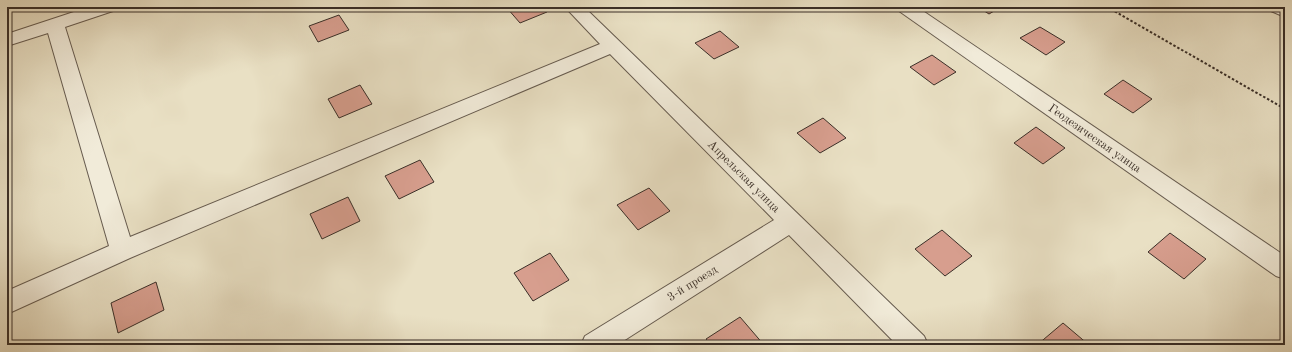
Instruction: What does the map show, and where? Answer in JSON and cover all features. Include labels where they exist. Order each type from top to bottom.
[{"type":"street","points":[[7,40],[107,7]]},
{"type":"street","name":"Апрельская улица","points":[[574,7],[915,345]]},
{"type":"street","name":"Геодезическая улица","points":[[905,7],[1285,269]]},
{"type":"street","points":[[1277,7],[1285,11]]},
{"type":"street","points":[[55,24],[122,251]]},
{"type":"street","points":[[7,303],[122,251],[613,46]]},
{"type":"street","name":"3-й проезд","points":[[594,345],[790,222]]},
{"type":"path","points":[[1107,7],[1285,109]]},
{"type":"building","points":[[542,7],[547,12],[520,23],[507,8]]},
{"type":"building","points":[[978,7],[1001,7],[989,14]]},
{"type":"building","points":[[339,15],[349,30],[318,42],[309,26]]},
{"type":"building","points":[[1040,27],[1065,42],[1046,55],[1020,38]]},
{"type":"building","points":[[720,31],[739,47],[714,59],[695,43]]},
{"type":"building","points":[[932,55],[956,72],[934,85],[910,67]]},
{"type":"building","points":[[1123,80],[1152,99],[1133,113],[1104,94]]},
{"type":"building","points":[[360,85],[372,104],[339,118],[328,99]]},
{"type":"building","points":[[823,118],[846,138],[820,153],[797,133]]},
{"type":"building","points":[[1036,127],[1065,148],[1043,164],[1014,143]]},
{"type":"building","points":[[420,160],[434,182],[399,199],[385,176]]},
{"type":"building","points":[[649,188],[670,211],[638,230],[617,205]]},
{"type":"building","points":[[348,197],[360,221],[322,239],[310,214]]},
{"type":"building","points":[[942,230],[972,256],[945,276],[915,249]]},
{"type":"building","points":[[1170,233],[1206,259],[1184,279],[1148,252]]},
{"type":"building","points":[[550,253],[569,280],[533,301],[514,273]]},
{"type":"building","points":[[156,282],[164,310],[118,333],[111,303]]},
{"type":"building","points":[[740,317],[764,345],[711,345],[706,339]]},
{"type":"building","points":[[1063,323],[1089,345],[1037,345]]}]
